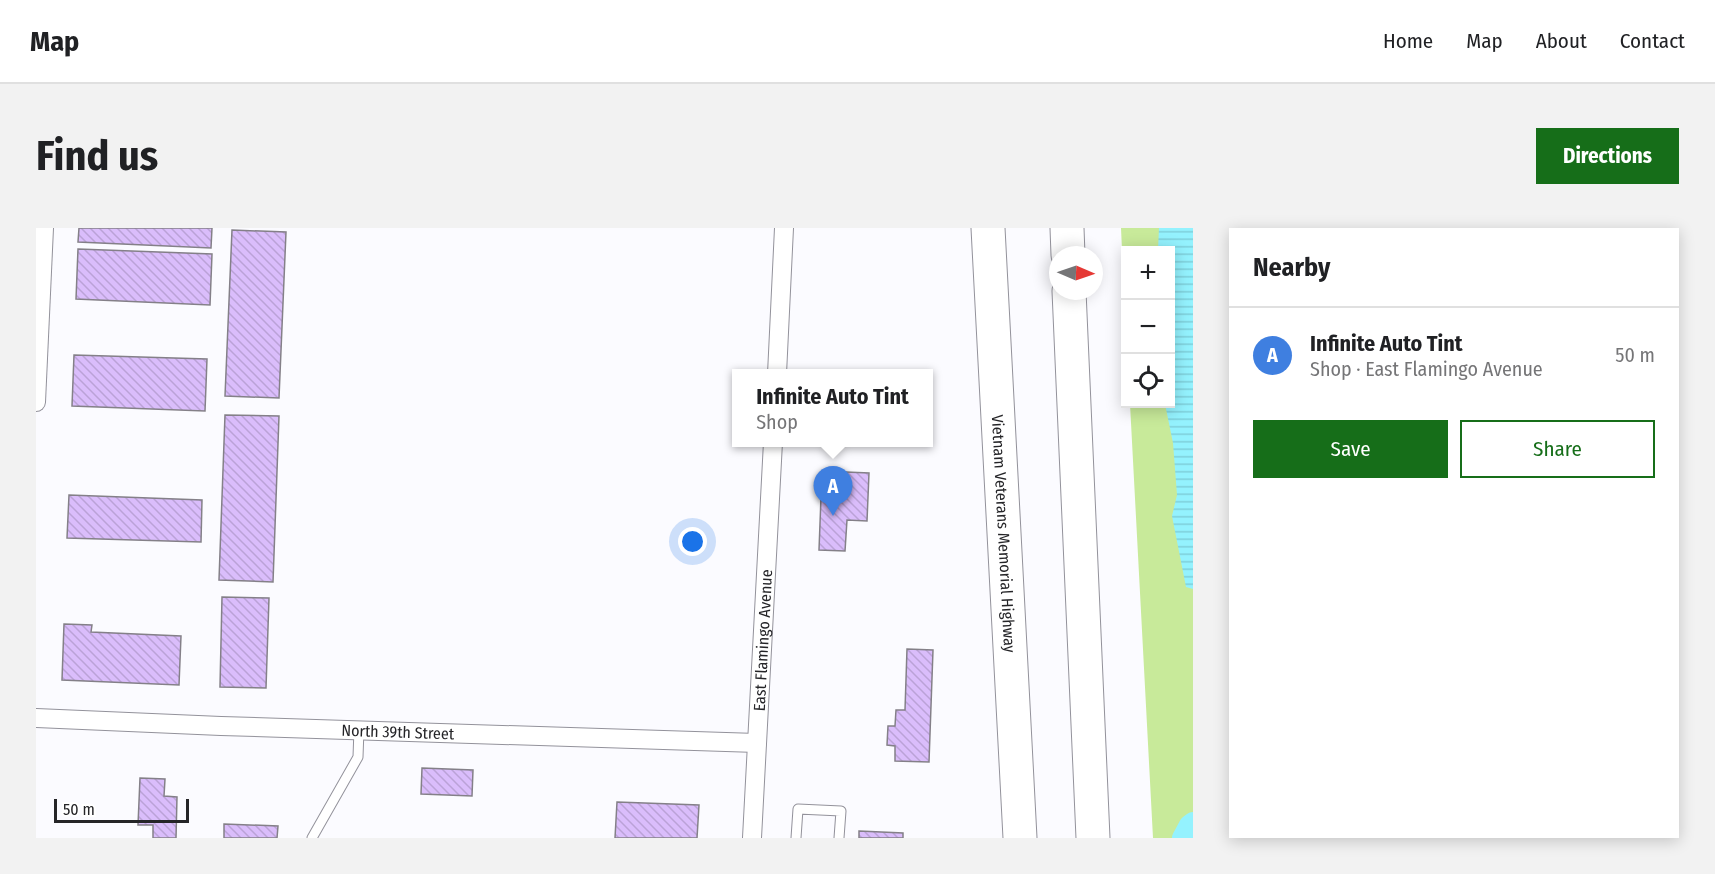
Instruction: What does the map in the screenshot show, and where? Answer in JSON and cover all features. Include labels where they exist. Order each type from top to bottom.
[{"type":"highway","name":"Vietnam Veterans Memorial Highway","points":[[988,228],[1020,838]]},
{"type":"highway","points":[[1067,228],[1068,246]]},
{"type":"highway","points":[[1070,300],[1093,838]]},
{"type":"street","points":[[36,402],[44,228]]},
{"type":"street","points":[[777,369],[784,228]]},
{"type":"street","name":"East Flamingo Avenue","points":[[752,838],[773,447]]},
{"type":"street","name":"North 39th Street","points":[[36,718],[757,742]]},
{"type":"lane","points":[[312,838],[358,757],[358,729]]},
{"type":"lane","points":[[796,838],[798,809],[841,811],[839,838]]},
{"type":"green space","points":[[1121,228],[1193,228],[1193,838],[1153,838],[1130,408],[1175,408],[1175,246],[1122,246]]},
{"type":"water","points":[[1159,228],[1193,228],[1193,589],[1186,587],[1172,516],[1177,495],[1173,443],[1166,408],[1175,408],[1175,246],[1158,246]]},
{"type":"building","points":[[79,228],[212,228],[211,248],[78,242]]},
{"type":"building","points":[[232,230],[286,232],[279,398],[225,396]]},
{"type":"building","points":[[78,249],[212,254],[210,305],[76,299]]},
{"type":"building","points":[[74,355],[207,359],[205,411],[72,406]]},
{"type":"building","points":[[225,415],[279,416],[273,582],[219,580]]},
{"type":"building","points":[[822,471],[869,473],[867,521],[847,520],[845,551],[819,550]]},
{"type":"building","points":[[69,495],[202,500],[201,542],[67,538]]},
{"type":"building","points":[[222,597],[269,598],[266,688],[220,687]]},
{"type":"building","points":[[64,624],[92,625],[91,632],[181,636],[179,685],[62,680]]},
{"type":"building","points":[[907,649],[933,650],[929,762],[895,761],[895,746],[887,745],[888,726],[895,726],[896,710],[905,710]]},
{"type":"building","points":[[422,768],[473,770],[472,796],[421,794]]},
{"type":"building","points":[[140,778],[165,779],[164,796],[177,797],[176,838],[153,838],[153,825],[138,825]]},
{"type":"building","points":[[617,802],[699,805],[697,838],[615,838]]},
{"type":"building","points":[[224,824],[278,826],[277,838],[224,838]]},
{"type":"building","points":[[859,831],[903,833],[903,838],[859,838]]},
{"type":"waterway","points":[[1182,838],[1193,822]]},
{"type":"place","name":"Infinite Auto Tint","points":[[833,516]]}]
